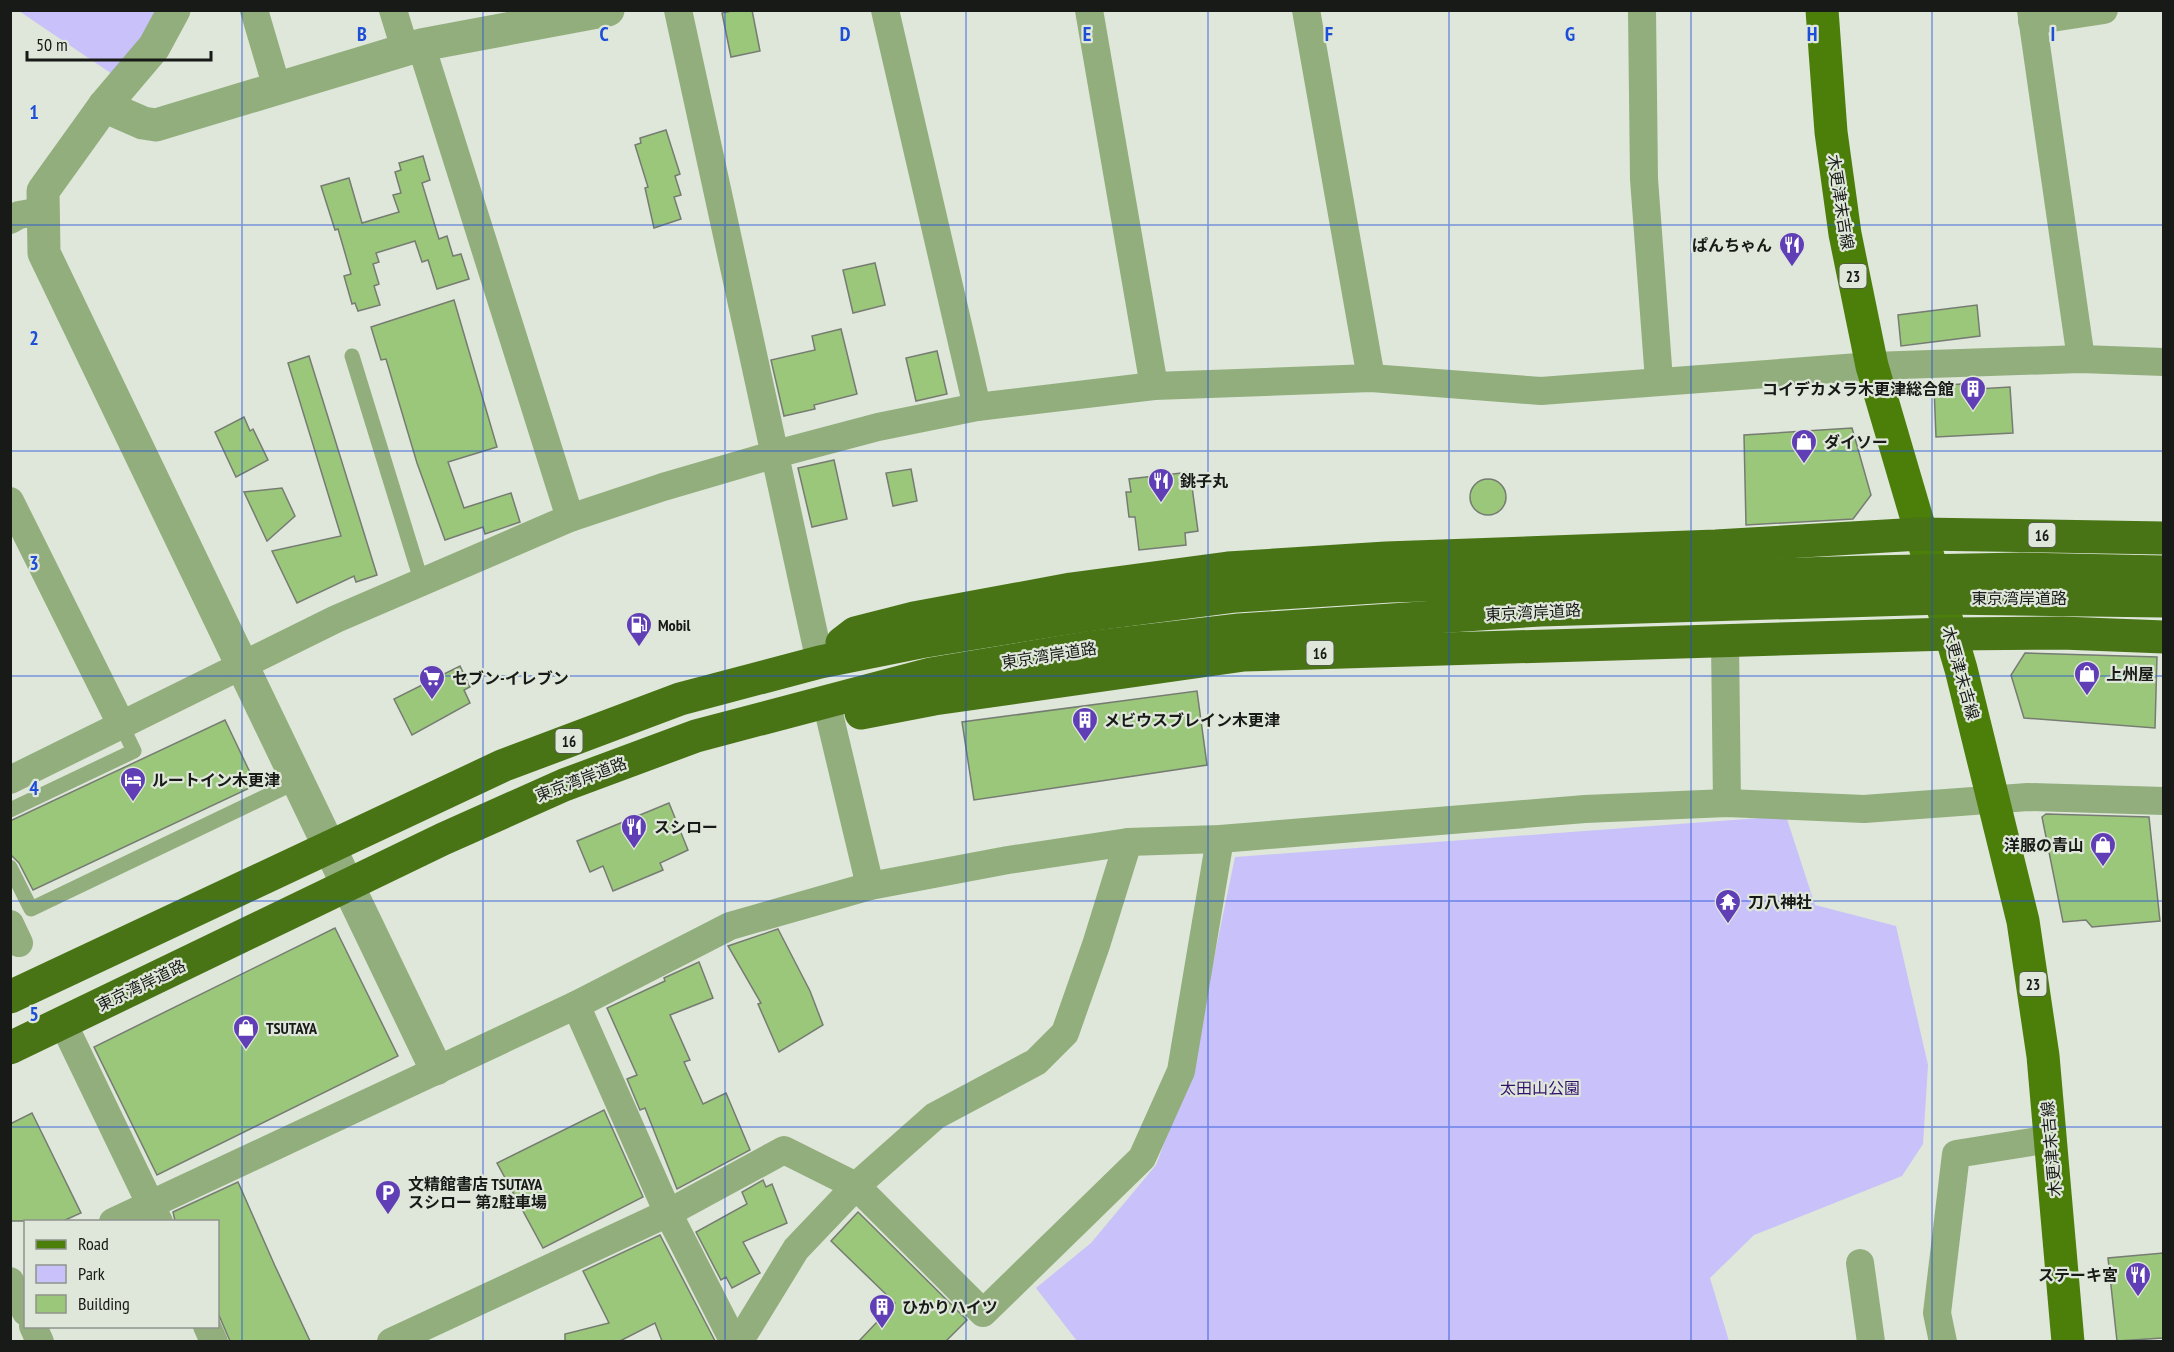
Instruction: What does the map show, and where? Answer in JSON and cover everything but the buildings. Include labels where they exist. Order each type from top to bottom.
[{"type":"highway","name":"16","points":[[820,662],[855,633],[914,618],[1071,589],[1228,568],[1386,558],[1716,546],[1920,534],[2163,538]]},
{"type":"highway","name":"東京湾岸道路","points":[[19,992],[502,766],[658,708],[820,662],[920,642],[1080,616],[1236,597],[1390,586],[2021,569],[2163,572]]},
{"type":"highway","name":"東京湾岸道路","points":[[13,1048],[519,804],[696,736],[931,674],[1086,648],[1239,630],[1517,612],[1942,598],[2163,601]]},
{"type":"highway","name":"16","points":[[696,736],[788,728],[934,699],[1244,655],[1950,634],[2062,633],[2163,637]]},
{"type":"main road","name":"木更津末吉線","points":[[1822,10],[1831,132],[1843,222],[1872,366],[1995,798],[2032,969],[2068,1341]]},
{"type":"street","points":[[174,10],[154,47],[104,106],[43,191],[44,253],[436,1069]]},
{"type":"street","points":[[254,10],[277,88]]},
{"type":"street","points":[[393,10],[413,47],[570,518]]},
{"type":"street","points":[[104,106],[143,123],[156,125],[413,47],[608,10]]},
{"type":"street","points":[[678,10],[820,662]]},
{"type":"street","points":[[885,10],[977,407]]},
{"type":"street","points":[[1089,10],[1154,386]]},
{"type":"street","points":[[1306,10],[1371,378]]},
{"type":"street","points":[[1642,10],[1644,179],[1659,380]]},
{"type":"street","points":[[2081,359],[2032,16],[2104,10]]},
{"type":"street","points":[[10,220],[19,215],[42,211]]},
{"type":"street","points":[[10,780],[243,667],[336,619],[421,580],[570,518],[663,487],[776,454],[878,427],[977,407],[1154,386],[1371,378],[1541,391],[1659,380],[1872,366],[2081,359],[2163,362]]},
{"type":"street","points":[[10,501],[122,726]]},
{"type":"street","points":[[1725,641],[1727,803]]},
{"type":"street","points":[[830,718],[870,886]]},
{"type":"street","points":[[118,1220],[154,1212],[436,1069],[576,1005],[730,926],[870,886],[1008,860],[1128,842],[1220,838],[1504,815],[1727,803],[1864,808],[1945,804],[1995,798],[2163,801]]},
{"type":"street","points":[[391,1341],[668,1213],[784,1150],[856,1186],[982,1313],[1142,1158],[1181,1071],[1220,838]]},
{"type":"street","points":[[739,1341],[796,1249],[856,1186],[935,1116],[1036,1062],[1065,1033],[1096,945],[1128,842]]},
{"type":"street","points":[[576,1005],[668,1213],[734,1341]]},
{"type":"street","points":[[63,1023],[154,1212]]},
{"type":"street","points":[[1943,1341],[1937,1313],[1956,1154],[2050,1139]]},
{"type":"street","points":[[1860,1263],[1871,1341]]},
{"type":"street","points":[[10,1274],[24,1267]]},
{"type":"street","points":[[10,1281],[24,1308]]},
{"type":"lane","points":[[352,356],[421,580]]},
{"type":"lane","points":[[10,810],[134,751],[122,726]]},
{"type":"lane","points":[[10,867],[31,909],[298,781]]},
{"type":"green space","points":[[19,11],[173,11],[124,82]]},
{"type":"green space","name":"太田山公園","points":[[1786,816],[1815,905],[1896,926],[1928,1065],[1923,1144],[1902,1176],[1754,1235],[1710,1278],[1729,1341],[1077,1341],[1036,1288],[1091,1243],[1156,1165],[1190,1073],[1235,857]]},
{"type":"place","name":"ぱんちゃん","points":[[1792,268]]},
{"type":"place","name":"コイデカメラ木更津総合館","points":[[1973,412]]},
{"type":"place","name":"ダイソー","points":[[1804,465]]},
{"type":"place","name":"銚子丸","points":[[1161,504]]},
{"type":"place","name":"Mobil","points":[[639,648]]},
{"type":"place","name":"上州屋","points":[[2087,697]]},
{"type":"place","name":"セブン-イレブン","points":[[432,701]]},
{"type":"place","name":"メビウスブレイン木更津","points":[[1085,743]]},
{"type":"place","name":"ルートイン木更津","points":[[133,803]]},
{"type":"place","name":"スシロー","points":[[634,850]]},
{"type":"place","name":"洋服の青山","points":[[2103,868]]},
{"type":"place","name":"刀八神社","points":[[1728,925]]},
{"type":"place","name":"TSUTAYA","points":[[246,1051]]},
{"type":"place","name":"文精館書店 TSUTAYA スシロー 第2駐車場","points":[[388,1216]]},
{"type":"place","name":"ステーキ宮","points":[[2138,1298]]},
{"type":"place","name":"ひかりハイツ","points":[[882,1330]]}]
